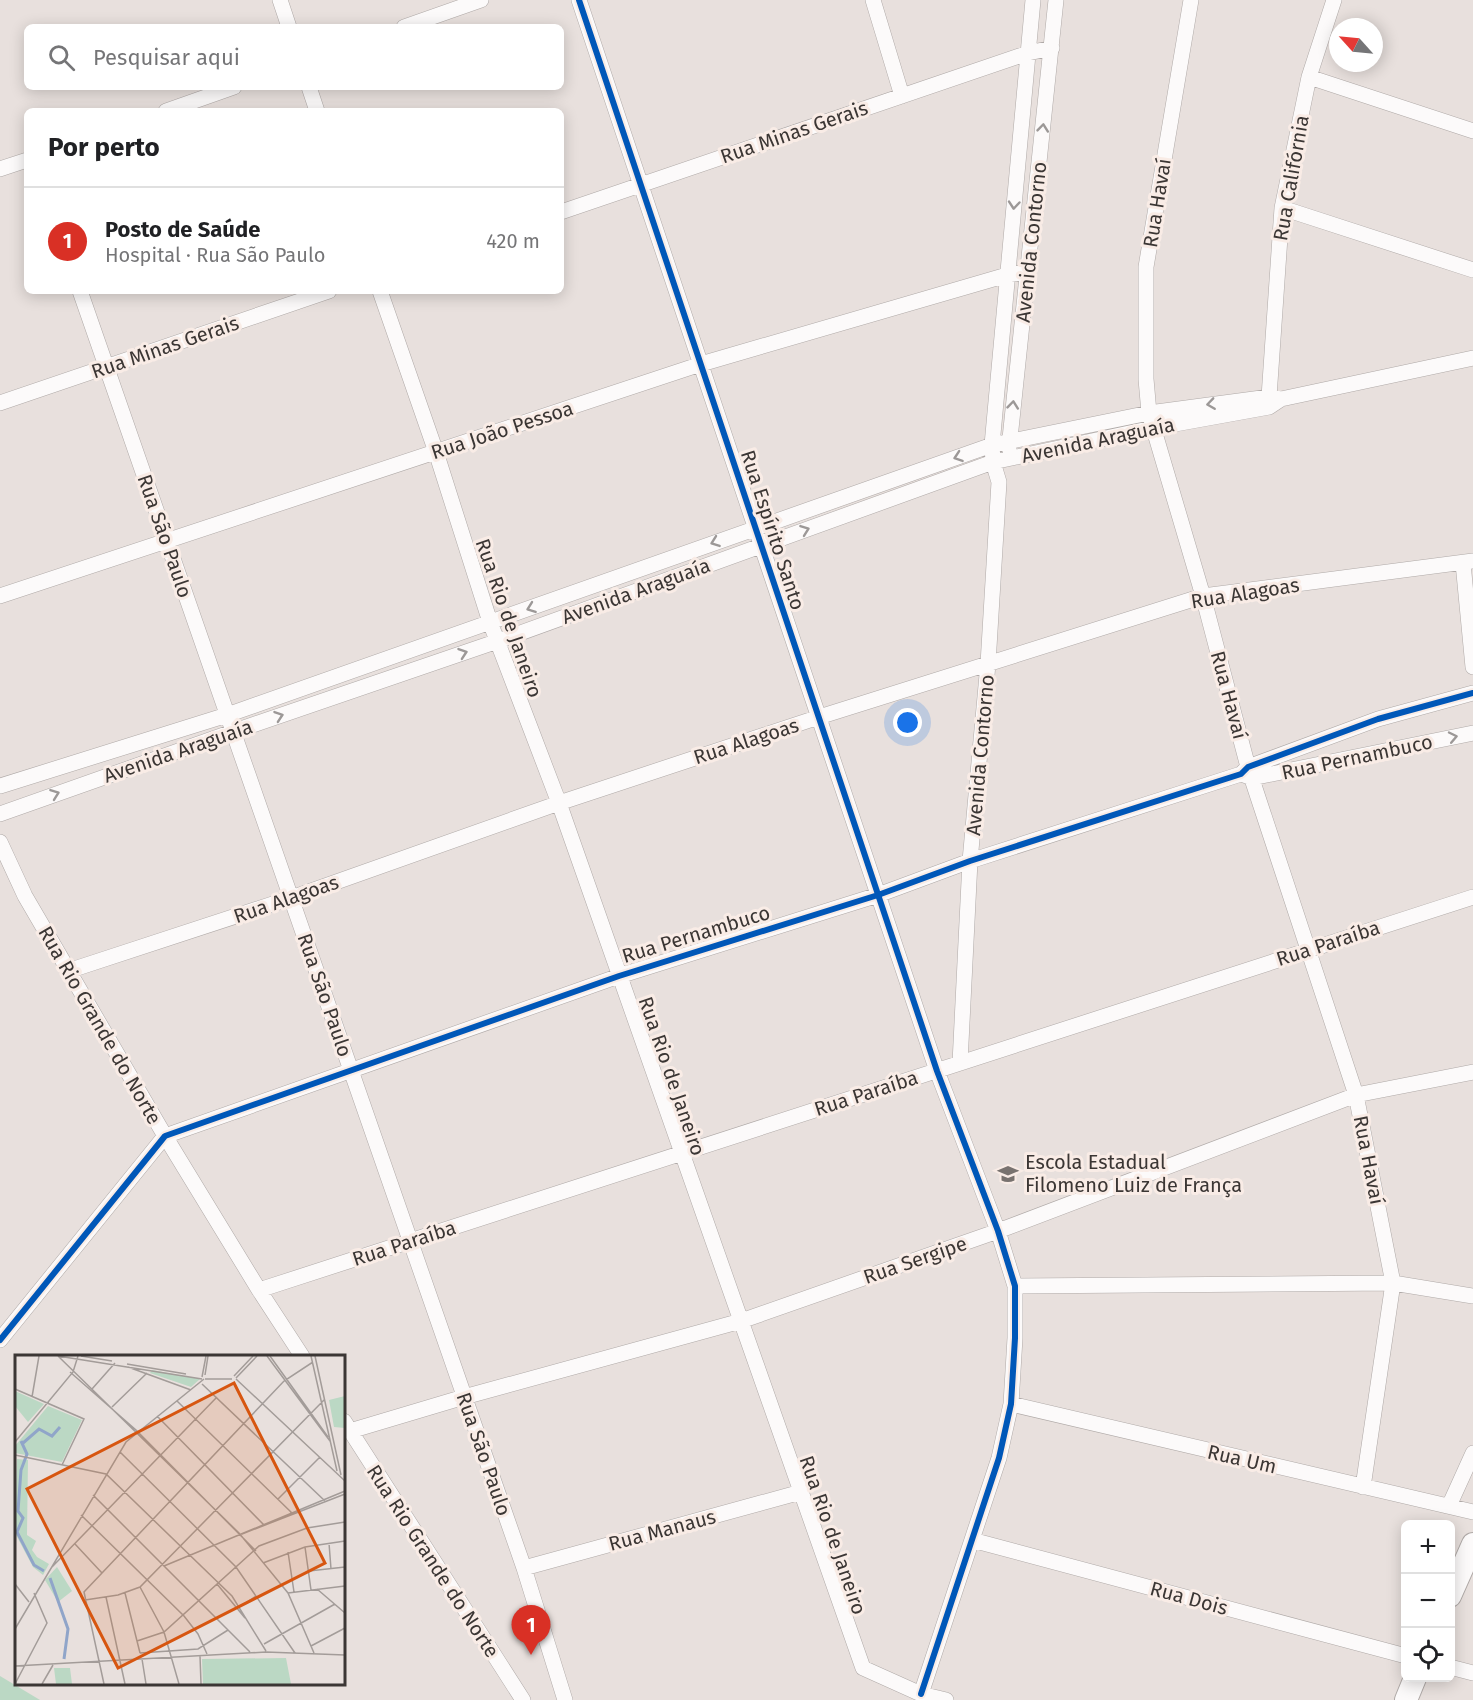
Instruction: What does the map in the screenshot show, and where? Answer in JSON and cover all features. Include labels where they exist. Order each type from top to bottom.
[{"type":"main road","points":[[1455,1585],[1473,1544]]},
{"type":"main road","points":[[1406,1700],[1413,1682]]},
{"type":"street","points":[[280,0],[288,24]]},
{"type":"street","points":[[413,24],[481,0]]},
{"type":"street","name":"Rua Espírito Santo","points":[[579,0],[937,1071],[998,1231],[1015,1286],[1011,1404],[999,1458],[921,1694]]},
{"type":"street","points":[[873,0],[902,96]]},
{"type":"street","name":"Avenida Contorno","points":[[1001,461],[992,445],[1033,0]]},
{"type":"street","name":"Avenida Contorno","points":[[960,1063],[970,861],[988,664],[999,482],[1001,461],[1010,440],[1056,0]]},
{"type":"street","name":"Rua Havaí","points":[[1191,0],[1146,267],[1146,379],[1151,420],[1203,596],[1247,773],[1309,950],[1356,1095],[1393,1283],[1363,1487]]},
{"type":"street","name":"Rua Califórnia","points":[[1273,401],[1282,208],[1309,77],[1334,0]]},
{"type":"street","name":"Rua Minas Gerais","points":[[564,211],[1028,53],[1052,48]]},
{"type":"street","points":[[1309,77],[1473,131]]},
{"type":"street","points":[[174,108],[226,90]]},
{"type":"street","points":[[310,90],[316,108]]},
{"type":"street","points":[[0,170],[24,161]]},
{"type":"street","points":[[1282,208],[1473,270]]},
{"type":"street","name":"Rua João Pessoa","points":[[0,596],[701,364],[1007,275],[1028,272]]},
{"type":"street","name":"Rua São Paulo","points":[[81,294],[524,1568],[565,1700]]},
{"type":"street","name":"Rua Minas Gerais","points":[[0,403],[320,294]]},
{"type":"street","name":"Rua Rio de Janeiro","points":[[381,294],[436,452],[490,622],[559,803],[863,1668],[921,1694]]},
{"type":"street","name":"Avenida Araguaía","points":[[0,786],[226,714],[992,445],[1010,440],[1273,401],[1473,358]]},
{"type":"street","name":"Avenida Araguaía","points":[[0,814],[498,641],[1001,461],[1151,420]]},
{"type":"street","points":[[1468,562],[1473,668]]},
{"type":"street","name":"Rua Alagoas","points":[[68,971],[291,898],[559,803],[819,717],[1203,596],[1468,562]]},
{"type":"street","name":"Rua Pernambuco","points":[[165,1136],[620,976],[878,895],[970,861],[1247,773],[1378,719],[1473,693]]},
{"type":"street","points":[[175,731],[181,750]]},
{"type":"street","name":"Rua Pernambuco","points":[[1247,773],[1473,733]]},
{"type":"street","name":"Rua Rio Grande do Norte","points":[[0,842],[25,896],[68,971],[165,1136],[301,1355]]},
{"type":"street","name":"Rua Paraíba","points":[[259,1290],[1473,897]]},
{"type":"street","name":"Rua Sergipe","points":[[346,1426],[464,1397],[741,1322],[998,1231],[1356,1095],[1473,1071]]},
{"type":"street","points":[[0,1340],[165,1136]]},
{"type":"street","points":[[1015,1286],[1393,1283],[1473,1296]]},
{"type":"street","name":"Rua Um","points":[[1011,1404],[1473,1512]]},
{"type":"street","name":"Rua Rio Grande do Norte","points":[[346,1426],[523,1700]]},
{"type":"street","points":[[1449,1506],[1473,1453]]},
{"type":"street","name":"Rua Manaus","points":[[524,1568],[801,1492]]},
{"type":"street","name":"Rua Dois","points":[[972,1540],[1401,1655]]},
{"type":"street","points":[[1455,1668],[1473,1673]]},
{"type":"street","points":[[921,1694],[946,1700]]},
{"type":"green space","points":[[0,1676],[40,1700],[0,1700]]},
{"type":"cycle path","points":[[579,0],[937,1071],[998,1231],[1015,1286],[1011,1404],[999,1458],[921,1694]]},
{"type":"cycle path","points":[[0,1340],[165,1136],[619,976],[878,895],[970,861],[1241,774],[1248,767],[1378,719],[1473,693]]},
{"type":"place","name":"Escola Estadual Filomeno Luiz de França","points":[[1008,1174]]},
{"type":"place","name":"Posto de Saúde","points":[[531,1655]]}]
